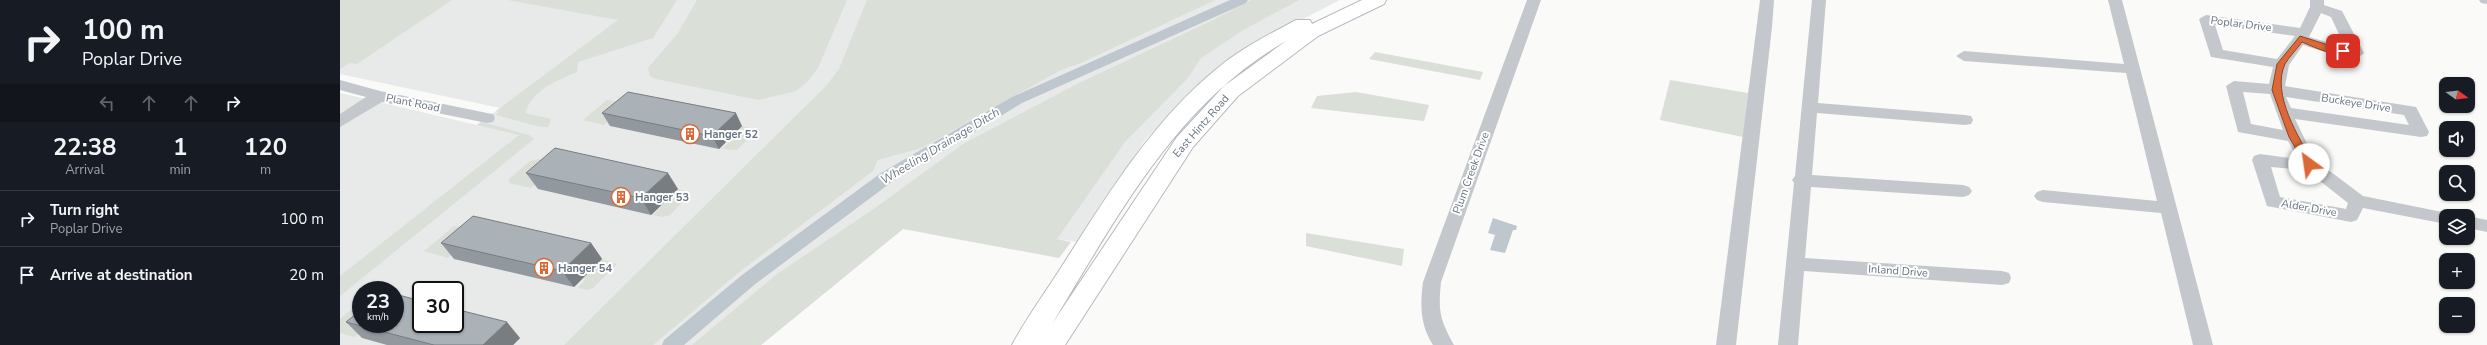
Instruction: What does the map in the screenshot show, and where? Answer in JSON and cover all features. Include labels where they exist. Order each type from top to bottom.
[{"type":"main road","name":"East Hintz Road","points":[[1025,345],[1130,179],[1176,122],[1217,78],[1256,50],[1349,0]]},
{"type":"main road","name":"East Hintz Road","points":[[1051,345],[1185,142],[1231,92],[1312,32],[1377,0]]},
{"type":"street","name":"Plum Creek Drive","points":[[1444,345],[1435,334],[1428,308],[1432,282],[1534,0]]},
{"type":"street","points":[[1726,345],[1765,27],[1767,0]]},
{"type":"street","points":[[1788,345],[1801,180],[1819,0]]},
{"type":"street","points":[[2116,0],[2132,69],[2169,208],[2203,345]]},
{"type":"street","points":[[2317,3],[2303,36],[2281,64],[2276,90],[2294,137],[2309,164],[2358,201],[2439,217]]},
{"type":"street","name":"Poplar Drive","points":[[2281,64],[2216,54],[2206,19],[2303,36],[2329,49],[2356,53],[2337,14],[2317,3]]},
{"type":"street","points":[[1964,56],[2132,69]]},
{"type":"street","name":"Plant Road","points":[[340,85],[379,96],[487,118]]},
{"type":"street","name":"Buckeye Drive","points":[[2284,112],[2420,132],[2410,111],[2276,90],[2234,86],[2244,128],[2294,137]]},
{"type":"street","points":[[340,122],[379,96]]},
{"type":"street","points":[[1808,107],[1965,120]]},
{"type":"street","name":"Alder Drive","points":[[2309,164],[2294,165],[2260,160],[2273,202],[2351,216],[2358,201]]},
{"type":"street","points":[[1801,180],[1963,191]]},
{"type":"street","points":[[2043,196],[2169,208]]},
{"type":"street","points":[[2475,223],[2487,226]]},
{"type":"street","name":"Inland Drive","points":[[1794,264],[2002,278]]},
{"type":"shaded area","points":[[340,0],[1340,0],[1256,43],[1198,85],[1145,140],[1077,242],[1057,239],[903,229],[761,345],[340,345],[340,93],[477,125],[500,108],[340,74]]},
{"type":"shaded area","points":[[340,0],[452,0],[357,64],[350,63],[340,69]]},
{"type":"shaded area","points":[[508,0],[677,0],[653,38],[578,62],[577,72],[553,83],[539,92],[533,98],[525,113],[551,119],[548,127],[541,127],[496,115],[499,112],[496,111],[618,20]]},
{"type":"shaded area","points":[[697,0],[847,0],[818,68],[807,82],[796,91],[759,100],[656,79],[650,76],[648,68],[678,33]]},
{"type":"shaded area","points":[[867,0],[1215,0],[1081,63],[1061,70],[921,148],[878,160],[873,171],[743,269],[653,345],[564,345],[826,86],[839,69]]},
{"type":"shaded area","points":[[1251,0],[1299,0],[1245,29],[1201,58],[1188,78],[1125,142],[1057,239],[1071,242],[1059,258],[903,229],[761,345],[692,345],[777,274],[875,208],[963,144],[1077,84],[1211,21]]},
{"type":"shaded area","points":[[1375,52],[1483,72],[1480,80],[1369,59]]},
{"type":"shaded area","points":[[1670,80],[1748,93],[1743,137],[1660,120]]},
{"type":"shaded area","points":[[1356,92],[1429,105],[1424,121],[1311,108],[1317,96]]},
{"type":"shaded area","points":[[607,100],[629,104],[604,125],[583,120]]},
{"type":"shaded area","points":[[481,122],[529,135],[534,139],[359,281],[352,281],[352,286],[340,296],[340,276],[519,135],[477,125]]},
{"type":"shaded area","points":[[742,126],[757,130],[737,150],[722,149],[730,142],[727,141]]},
{"type":"shaded area","points":[[539,159],[559,163],[531,188],[509,183],[509,179],[530,161]]},
{"type":"shaded area","points":[[678,189],[691,193],[670,215],[663,217],[653,215]]},
{"type":"shaded area","points":[[1493,218],[1517,226],[1516,230],[1513,230],[1505,253],[1490,250],[1495,235],[1488,233]]},
{"type":"shaded area","points":[[454,226],[479,231],[448,258],[424,251]]},
{"type":"shaded area","points":[[1306,233],[1404,249],[1402,266],[1306,246]]},
{"type":"shaded area","points":[[602,259],[617,264],[593,288],[587,290],[578,288],[586,279],[583,278]]},
{"type":"shaded area","points":[[352,309],[352,333],[360,333],[355,337],[340,333],[340,319]]},
{"type":"building","points":[[628,92],[736,113],[712,136],[602,113]]},
{"type":"building","points":[[555,148],[668,173],[641,198],[526,173]]},
{"type":"building","points":[[473,216],[591,243],[562,271],[441,243]]},
{"type":"building","points":[[404,296],[412,299],[412,333],[464,333],[464,311],[507,322],[483,345],[434,345],[388,333],[404,333]]},
{"type":"building","points":[[352,317],[352,324],[346,322]]},
{"type":"waterway","name":"Wheeling Drainage Ditch","points":[[671,345],[748,280],[887,177],[1017,100],[1241,0]]},
{"type":"place","name":"Hanger 52","points":[[690,134]]},
{"type":"place","name":"Hanger 53","points":[[621,197]]},
{"type":"place","name":"Hanger 54","points":[[544,268]]},
{"type":"route","points":[[2309,164],[2294,137],[2276,90],[2281,64],[2300,39],[2329,49],[2343,51]]}]
